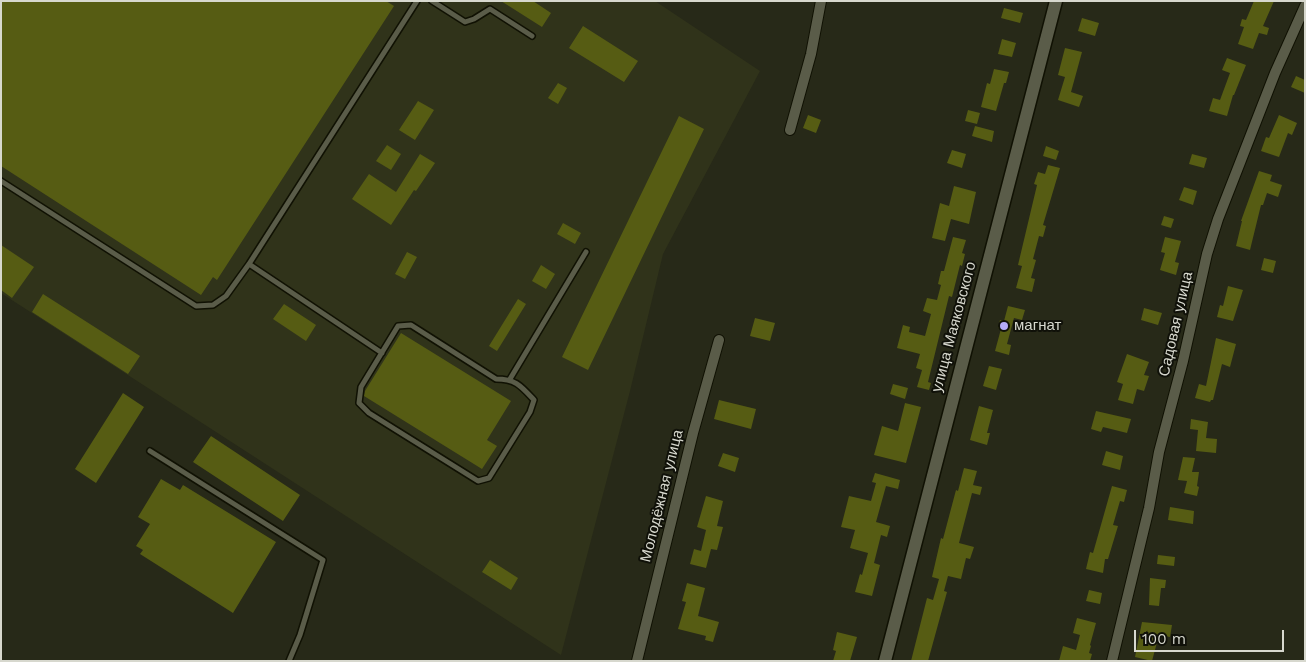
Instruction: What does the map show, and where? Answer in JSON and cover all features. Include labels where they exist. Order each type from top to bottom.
[{"type":"street","points":[[790,130],[811,54],[821,1]]},
{"type":"street","name":"улица Маяковского","points":[[885,661],[1056,1]]},
{"type":"street","name":"Садовая улица","points":[[1112,661],[1119,640],[1159,452],[1183,361],[1207,254],[1218,219],[1274,73],[1305,6]]},
{"type":"street","name":"Молодёжная улица","points":[[637,661],[719,340]]},
{"type":"lane","points":[[1,181],[196,306],[213,305],[226,296],[249,264],[417,1]]},
{"type":"lane","points":[[432,1],[464,22],[474,19],[490,9],[532,36]]},
{"type":"lane","points":[[510,379],[586,252]]},
{"type":"lane","points":[[249,264],[382,353]]},
{"type":"lane","points":[[411,325],[496,379],[510,379],[525,390],[534,400],[530,412],[489,478],[478,481],[369,413],[359,403],[361,387],[398,326],[411,325]]},
{"type":"lane","points":[[150,451],[323,560],[300,635],[289,661]]},
{"type":"shaded area","points":[[1,1],[655,1],[760,71],[663,254],[630,391],[561,655],[1,293]]},
{"type":"building","points":[[1,1],[386,1],[394,6],[217,280],[213,277],[201,295],[1,166]]},
{"type":"building","points":[[501,1],[533,1],[551,13],[542,27]]},
{"type":"building","points":[[1254,1],[1274,1],[1263,26],[1269,28],[1267,35],[1259,33],[1253,49],[1238,44],[1244,27],[1240,26],[1242,19],[1246,20]]},
{"type":"building","points":[[1004,8],[1023,13],[1020,23],[1001,18]]},
{"type":"building","points":[[1082,18],[1099,23],[1095,36],[1078,31]]},
{"type":"building","points":[[583,26],[638,61],[624,82],[569,48]]},
{"type":"building","points":[[1002,39],[1016,43],[1012,57],[998,54]]},
{"type":"building","points":[[1065,48],[1082,52],[1071,92],[1083,96],[1079,107],[1058,100],[1065,77],[1058,75]]},
{"type":"building","points":[[1227,58],[1246,65],[1233,95],[1227,116],[1209,111],[1213,98],[1220,100],[1230,73],[1222,70]]},
{"type":"building","points":[[994,69],[1009,72],[996,111],[981,107],[987,83],[990,84]]},
{"type":"building","points":[[1296,76],[1305,80],[1305,93],[1291,87]]},
{"type":"building","points":[[558,83],[567,88],[558,104],[548,98]]},
{"type":"building","points":[[418,101],[434,110],[415,140],[399,130]]},
{"type":"building","points":[[968,110],[980,113],[977,124],[965,121]]},
{"type":"building","points":[[808,115],[821,120],[816,133],[803,128]]},
{"type":"building","points":[[1279,115],[1297,123],[1292,135],[1288,133],[1279,157],[1261,151],[1266,137],[1269,138]]},
{"type":"building","points":[[679,116],[704,129],[588,370],[562,357]]},
{"type":"building","points":[[975,126],[994,131],[992,142],[972,136]]},
{"type":"building","points":[[387,145],[401,154],[391,170],[376,161]]},
{"type":"building","points":[[1046,146],[1059,151],[1056,160],[1043,156]]},
{"type":"building","points":[[952,150],[966,154],[962,168],[947,163]]},
{"type":"building","points":[[420,154],[435,163],[391,225],[352,199],[369,174],[396,192]]},
{"type":"building","points":[[1192,154],[1207,158],[1204,168],[1189,164]]},
{"type":"building","points":[[1048,165],[1060,168],[1043,225],[1046,226],[1043,237],[1039,236],[1033,259],[1036,260],[1031,278],[1035,279],[1032,292],[1016,288],[1022,266],[1018,265],[1037,185],[1034,184],[1038,172],[1045,174]]},
{"type":"building","points":[[1259,171],[1272,175],[1270,181],[1282,185],[1278,197],[1267,193],[1263,205],[1261,205],[1250,250],[1236,246],[1241,221]]},
{"type":"building","points":[[954,186],[976,192],[969,224],[951,219],[945,241],[932,238],[940,203],[949,206]]},
{"type":"building","points":[[1184,187],[1197,191],[1193,205],[1179,200]]},
{"type":"building","points":[[1164,216],[1174,219],[1171,228],[1161,225]]},
{"type":"building","points":[[563,223],[581,233],[575,244],[557,234]]},
{"type":"building","points":[[953,237],[966,240],[962,253],[965,254],[962,266],[960,265],[952,297],[949,296],[928,382],[931,383],[929,390],[917,387],[922,370],[916,368],[920,354],[897,348],[903,325],[910,327],[909,332],[925,336],[931,314],[923,311],[927,298],[937,300],[941,285],[938,284],[941,271],[944,271]]},
{"type":"building","points":[[1165,237],[1181,241],[1175,262],[1179,263],[1176,275],[1160,270],[1165,253],[1161,252]]},
{"type":"building","points":[[1,245],[34,267],[12,298],[1,290]]},
{"type":"building","points":[[407,252],[417,257],[405,279],[395,274]]},
{"type":"building","points":[[1264,258],[1276,261],[1273,273],[1261,270]]},
{"type":"building","points":[[541,265],[555,274],[546,289],[532,281]]},
{"type":"building","points":[[1228,286],[1243,290],[1233,321],[1217,317],[1220,305],[1223,306]]},
{"type":"building","points":[[43,294],[140,356],[128,374],[32,312]]},
{"type":"building","points":[[518,299],[526,304],[497,351],[489,346]]},
{"type":"building","points":[[284,304],[316,325],[306,341],[273,319]]},
{"type":"building","points":[[1008,306],[1025,310],[1022,320],[1014,318],[1007,344],[1011,345],[1009,355],[995,351],[1001,329],[998,328],[1000,320],[1004,321]]},
{"type":"building","points":[[1144,308],[1162,313],[1158,325],[1141,320]]},
{"type":"building","points":[[755,318],[775,323],[770,341],[750,336]]},
{"type":"building","points":[[401,333],[511,401],[487,440],[497,446],[482,469],[364,396],[365,391]]},
{"type":"building","points":[[1216,338],[1236,344],[1230,367],[1222,364],[1213,400],[1210,402],[1195,398],[1199,384],[1206,386]]},
{"type":"building","points":[[1127,354],[1149,362],[1144,375],[1149,376],[1144,391],[1137,389],[1133,404],[1118,400],[1123,384],[1117,382]]},
{"type":"building","points":[[989,366],[1002,369],[996,390],[983,386]]},
{"type":"building","points":[[893,384],[908,388],[905,399],[890,394]]},
{"type":"building","points":[[123,393],[144,407],[96,483],[75,469]]},
{"type":"building","points":[[719,400],[756,409],[751,429],[714,419]]},
{"type":"building","points":[[905,403],[921,407],[906,463],[874,455],[882,426],[898,431]]},
{"type":"building","points":[[979,406],[993,410],[987,433],[990,433],[987,445],[970,440]]},
{"type":"building","points":[[1096,411],[1131,419],[1127,433],[1103,427],[1101,432],[1091,429]]},
{"type":"building","points":[[1191,419],[1208,422],[1206,438],[1217,439],[1216,453],[1196,451],[1198,430],[1190,429]]},
{"type":"building","points":[[211,436],[300,495],[283,521],[193,462]]},
{"type":"building","points":[[1106,451],[1123,456],[1120,470],[1102,465]]},
{"type":"building","points":[[723,453],[739,458],[735,472],[718,466]]},
{"type":"building","points":[[1183,457],[1195,458],[1192,472],[1199,472],[1197,496],[1184,493],[1187,481],[1178,480]]},
{"type":"building","points":[[964,468],[977,471],[973,485],[982,487],[980,495],[972,493],[959,543],[974,547],[970,559],[966,558],[961,579],[948,576],[944,591],[947,592],[928,661],[911,661],[927,598],[933,600],[939,579],[932,577],[941,538],[943,539]]},
{"type":"building","points":[[875,473],[900,480],[898,489],[886,486],[876,522],[890,526],[887,537],[881,535],[874,563],[880,565],[872,596],[855,592],[868,553],[850,548],[855,530],[841,527],[849,496],[871,501],[876,483],[872,482]]},
{"type":"building","points":[[161,479],[180,490],[183,485],[276,542],[233,613],[140,554],[143,550],[136,546],[150,524],[138,517]]},
{"type":"building","points":[[1112,486],[1127,490],[1124,502],[1120,501],[1113,525],[1118,526],[1108,559],[1105,559],[1103,573],[1086,569],[1090,552],[1093,553]]},
{"type":"building","points":[[706,496],[723,501],[717,526],[723,527],[717,550],[711,549],[706,568],[690,564],[694,549],[701,551],[706,530],[697,527]]},
{"type":"building","points":[[1170,507],[1194,511],[1193,524],[1168,520]]},
{"type":"building","points":[[1158,555],[1175,557],[1174,566],[1157,564]]},
{"type":"building","points":[[490,560],[518,578],[511,590],[482,572]]},
{"type":"building","points":[[1150,578],[1166,580],[1165,588],[1161,588],[1159,606],[1149,605]]},
{"type":"building","points":[[687,583],[705,588],[698,616],[719,622],[713,642],[705,640],[706,636],[678,629],[686,602],[682,601]]},
{"type":"building","points":[[1089,590],[1102,593],[1100,604],[1086,601]]},
{"type":"building","points":[[1077,618],[1096,623],[1090,645],[1089,653],[1092,654],[1090,661],[1059,661],[1063,646],[1076,650],[1080,635],[1073,633]]},
{"type":"building","points":[[1142,622],[1172,625],[1170,637],[1159,635],[1152,661],[1135,657]]},
{"type":"building","points":[[837,632],[857,637],[850,661],[833,661],[836,651],[833,650]]},
{"type":"place","name":"магнат","points":[[1004,326]]}]
